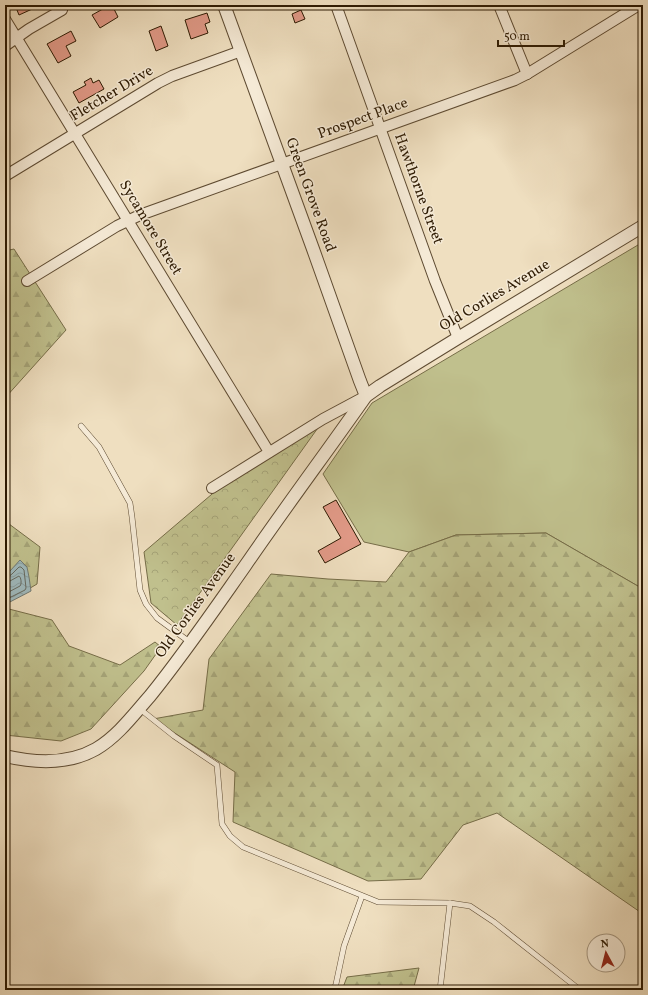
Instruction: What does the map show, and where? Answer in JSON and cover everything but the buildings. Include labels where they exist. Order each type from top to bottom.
[{"type":"street","name":"Green Grove Road","points":[[224,5],[366,396]]},
{"type":"street","name":"Hawthorne Street","points":[[336,5],[435,281],[458,338]]},
{"type":"street","points":[[498,5],[527,74]]},
{"type":"street","name":"Prospect Place","points":[[27,281],[92,240],[140,215],[514,80],[527,74],[639,5]]},
{"type":"street","points":[[5,46],[62,10]]},
{"type":"street","name":"Sycamore Street","points":[[5,19],[269,452]]},
{"type":"street","name":"Fletcher Drive","points":[[5,176],[158,83],[172,76],[241,51]]},
{"type":"street","name":"Old Corlies Avenue","points":[[212,488],[323,419],[366,396],[458,338],[643,226]]},
{"type":"street","name":"Old Corlies Avenue","points":[[5,756],[16,759],[48,762],[77,757],[102,745],[124,725],[166,676],[191,643],[366,396]]},
{"type":"lane","points":[[81,426],[98,447],[130,503],[140,590],[146,604],[157,618],[191,643]]},
{"type":"lane","points":[[139,708],[174,736],[217,765],[222,824],[230,836],[243,847],[378,902],[450,903],[470,906],[494,922],[580,990]]},
{"type":"lane","points":[[334,990],[344,946],[362,896]]},
{"type":"lane","points":[[440,990],[450,903]]},
{"type":"green space","points":[[643,242],[643,589],[546,533],[456,535],[409,552],[364,542],[323,474],[372,403]]},
{"type":"green space","points":[[14,249],[66,330],[5,398],[5,251]]},
{"type":"green space","points":[[320,425],[177,625],[151,603],[144,552],[225,483]]},
{"type":"green space","points":[[5,521],[40,547],[37,584],[5,603]]},
{"type":"green space","points":[[546,533],[643,589],[643,914],[497,813],[463,825],[421,879],[368,881],[233,822],[235,772],[153,719],[203,710],[209,659],[271,574],[386,582],[409,552],[456,535]]},
{"type":"green space","points":[[5,608],[52,620],[69,646],[120,665],[155,642],[161,647],[144,671],[91,729],[61,741],[5,735]]},
{"type":"green space","points":[[419,968],[413,990],[342,990],[347,977]]},
{"type":"water","points":[[20,560],[27,567],[31,591],[6,604],[5,574],[10,571]]}]
